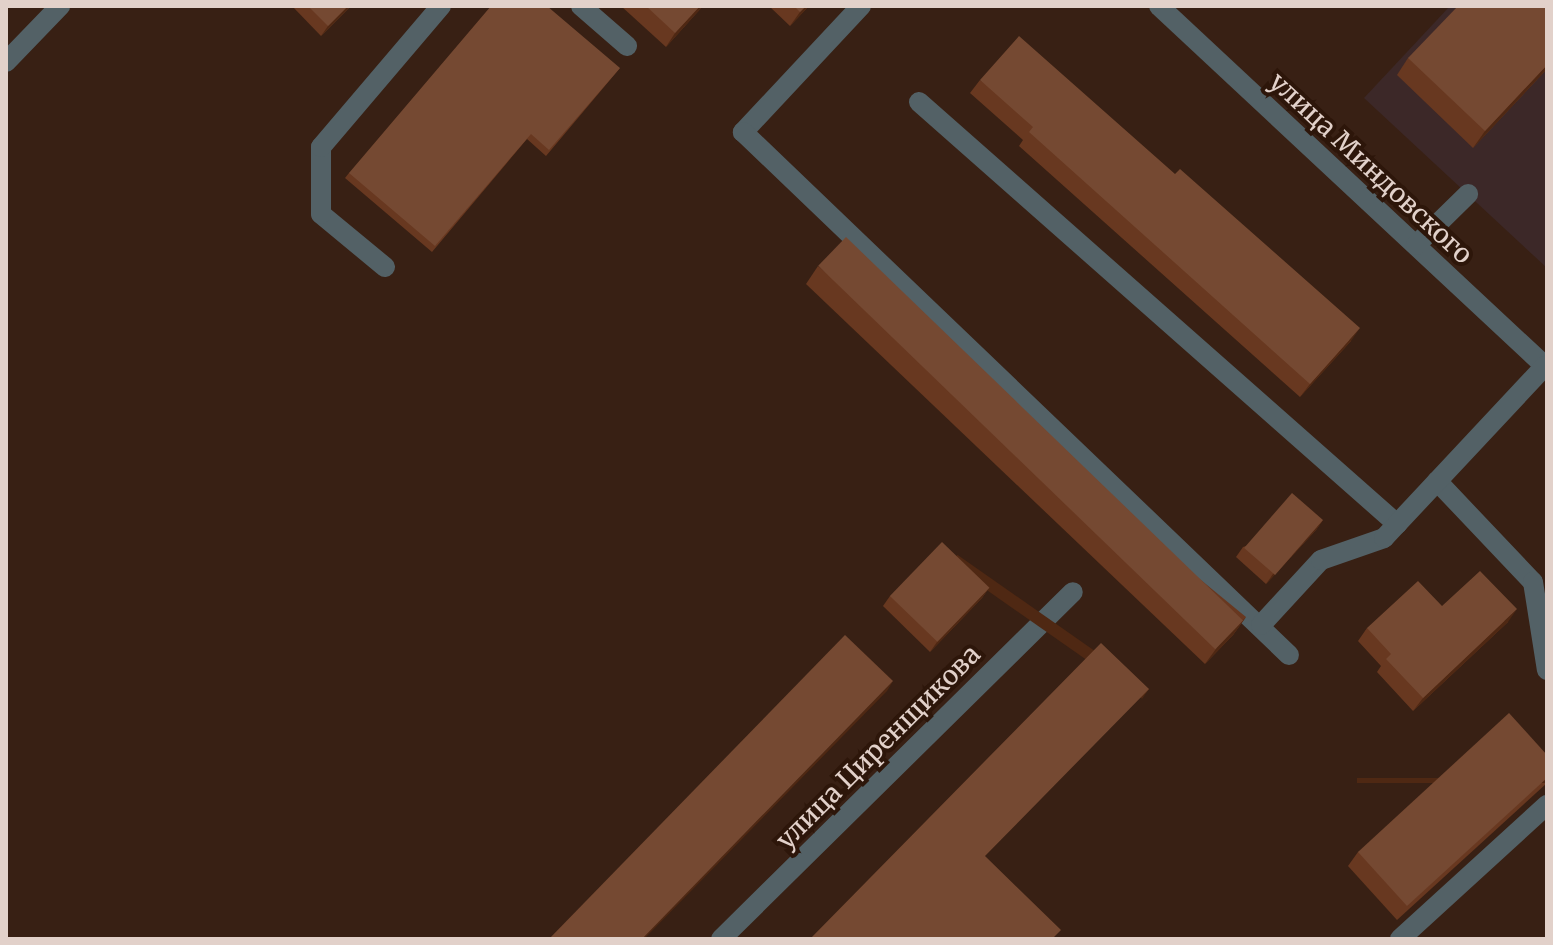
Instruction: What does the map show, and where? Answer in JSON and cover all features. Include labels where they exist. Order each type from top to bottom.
[{"type":"street","points":[[6,62],[60,6]]},
{"type":"street","points":[[385,267],[321,214],[321,147],[441,6]]},
{"type":"street","points":[[581,6],[627,46]]},
{"type":"street","points":[[861,6],[743,132],[1289,655]]},
{"type":"street","name":"улица Миндовского","points":[[1159,6],[1546,367]]},
{"type":"street","points":[[919,102],[1397,524]]},
{"type":"street","points":[[1416,245],[1468,194]]},
{"type":"street","points":[[1261,625],[1321,560],[1384,538],[1546,367]]},
{"type":"street","points":[[1437,481],[1533,582],[1547,670]]},
{"type":"street","name":"улица Циренщикова","points":[[721,939],[1073,592]]},
{"type":"street","points":[[1400,939],[1547,805]]},
{"type":"shaded area","points":[[1450,6],[1547,6],[1547,268],[1364,98]]},
{"type":"building","points":[[308,6],[348,6],[328,26]]},
{"type":"building","points":[[491,6],[547,6],[620,68],[549,150],[531,134],[435,246],[349,173]]},
{"type":"building","points":[[646,6],[700,6],[675,33]]},
{"type":"building","points":[[1458,6],[1547,6],[1547,65],[1485,131],[1408,58]]},
{"type":"building","points":[[1019,36],[1175,174],[1180,169],[1360,328],[1310,384],[1029,132],[1033,127],[980,80]]},
{"type":"building","points":[[846,237],[1243,620],[1215,649],[818,266]]},
{"type":"building","points":[[1292,493],[1323,520],[1275,575],[1244,548]]},
{"type":"building","points":[[942,542],[989,588],[937,642],[890,596]]},
{"type":"building","points":[[1480,571],[1517,609],[1423,698],[1386,659],[1391,654],[1367,628],[1418,581],[1442,606]]},
{"type":"building","points":[[845,635],[893,681],[642,939],[549,939]]},
{"type":"building","points":[[1101,643],[1149,689],[985,856],[1061,930],[1052,939],[810,939]]},
{"type":"building","points":[[1509,713],[1547,755],[1547,778],[1407,906],[1358,852]]}]
